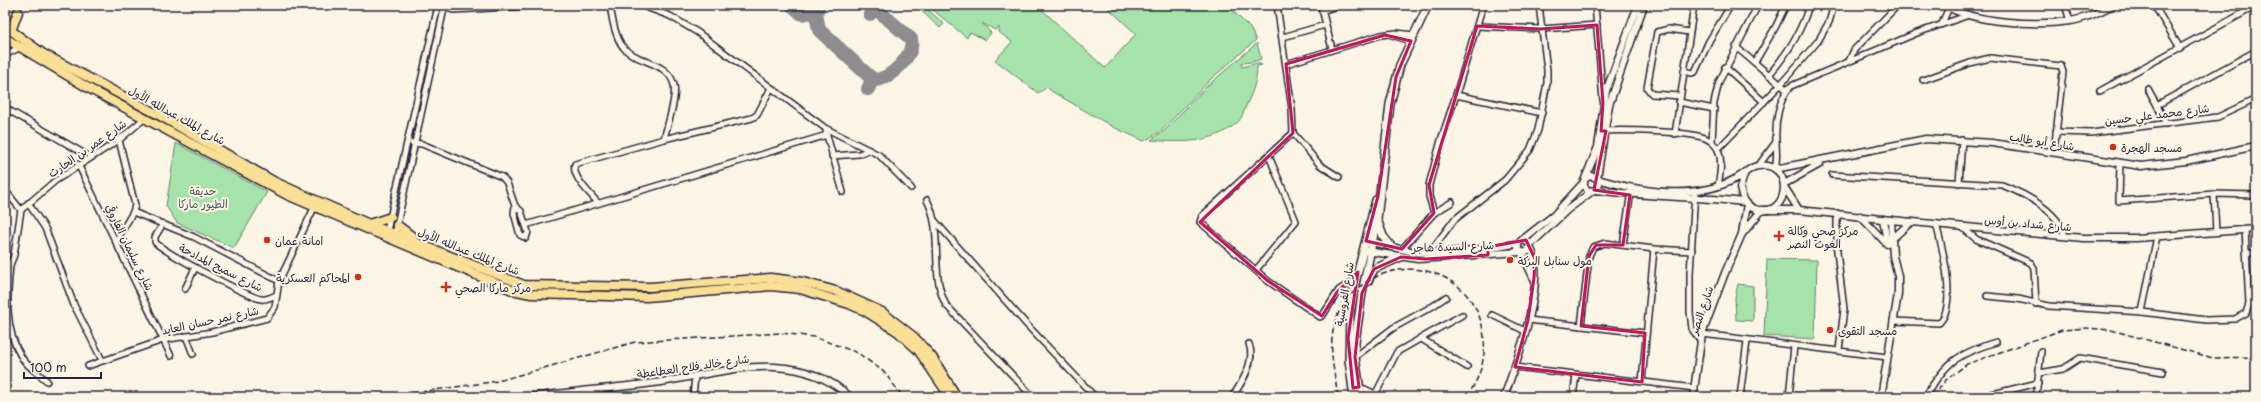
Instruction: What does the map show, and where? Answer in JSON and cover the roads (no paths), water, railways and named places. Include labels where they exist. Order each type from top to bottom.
[{"type":"main road","name":"شارع الفروسية","points":[[1354,397],[1356,388],[1355,357],[1367,251],[1378,196],[1390,104],[1396,77],[1428,5]]},
{"type":"main road","points":[[8,28],[18,12]]},
{"type":"main road","name":"شارع الملك عبدالله الأول","points":[[8,28],[42,53],[157,114],[256,172],[369,224],[392,233],[503,286],[526,294],[660,297],[771,286],[792,288],[819,294],[865,311],[897,331],[918,350],[950,397]]},
{"type":"main road","name":"شارع الملك عبدالله الأول","points":[[5,38],[19,48],[144,118],[314,208],[422,243],[512,280],[537,287],[661,287],[772,278],[823,287],[882,312],[905,329],[932,357],[957,397]]},
{"type":"main road","name":"شارع الفروسية","points":[[1369,241],[1377,219],[1378,196]]},
{"type":"main road","points":[[369,224],[391,217]]},
{"type":"main road","points":[[1377,219],[1383,236],[1391,246]]},
{"type":"main road","name":"شارع الفروسية","points":[[1361,397],[1356,388],[1348,338],[1356,279],[1367,251]]},
{"type":"main road","points":[[1354,292],[1362,293],[1374,268],[1402,257]]},
{"type":"street","points":[[392,233],[391,217],[438,6],[444,9],[454,10],[550,5]]},
{"type":"street","points":[[610,5],[613,21],[623,47],[629,53],[662,68],[672,82],[674,94],[664,139]]},
{"type":"street","points":[[640,5],[670,16],[688,26],[825,128],[869,150],[883,159],[911,188]]},
{"type":"street","points":[[1277,5],[1283,37],[1292,109],[1293,133],[1320,165],[1339,177]]},
{"type":"street","points":[[1320,5],[1332,49]]},
{"type":"street","points":[[1322,11],[1339,5]]},
{"type":"street","points":[[1434,213],[1429,196],[1429,185],[1482,5]]},
{"type":"street","points":[[1430,252],[1454,220],[1505,180],[1530,150],[1542,113],[1547,70],[1539,5]]},
{"type":"street","points":[[1521,253],[1526,252],[1530,246],[1567,210],[1594,191],[1599,184],[1597,179],[1603,131],[1603,103],[1595,5]]},
{"type":"street","points":[[1603,103],[1638,5]]},
{"type":"street","points":[[1644,5],[1609,105],[1598,147],[1585,180],[1585,189],[1594,191],[1695,194],[1746,203],[1754,208],[1764,210],[1779,202],[1785,186]]},
{"type":"street","points":[[1675,134],[1694,5]]},
{"type":"street","points":[[1684,71],[1695,72],[1709,42],[1731,5]]},
{"type":"street","points":[[1712,142],[1716,90],[1725,67],[1758,5]]},
{"type":"street","points":[[1755,62],[1776,26],[1786,5]]},
{"type":"street","points":[[1769,75],[1783,58],[1802,27],[1809,5]]},
{"type":"street","points":[[1718,149],[1781,84],[1822,35],[1829,22],[1834,5]]},
{"type":"street","points":[[1849,61],[1854,50],[1898,5]]},
{"type":"street","points":[[2065,5],[2070,21]]},
{"type":"street","points":[[1942,24],[1947,6],[1969,15],[2014,21],[2045,23],[2085,18],[2113,5]]},
{"type":"street","points":[[2154,5],[2180,48]]},
{"type":"street","points":[[2100,91],[2256,6]]},
{"type":"street","points":[[392,233],[404,193],[444,9]]},
{"type":"street","points":[[1775,169],[1778,158],[1776,142],[1780,104],[1787,90],[1796,82],[1942,24],[1969,15]]},
{"type":"street","points":[[1283,37],[1325,25]]},
{"type":"street","points":[[1477,26],[1541,29],[1597,25]]},
{"type":"street","points":[[1689,32],[1669,29],[1657,32],[1647,88],[1652,94],[1680,99],[1714,108]]},
{"type":"street","points":[[1286,64],[1332,49],[1389,34],[1413,38]]},
{"type":"street","points":[[1736,47],[1787,90]]},
{"type":"street","points":[[5,56],[19,48]]},
{"type":"street","points":[[2157,105],[2256,51]]},
{"type":"street","points":[[1923,80],[1970,63],[1990,58],[2061,66],[2063,72],[2054,152]]},
{"type":"street","points":[[1725,67],[1764,102]]},
{"type":"street","points":[[598,203],[578,178],[574,169],[576,164],[664,139],[752,118],[757,114],[771,88]]},
{"type":"street","points":[[2148,89],[2166,124]]},
{"type":"street","points":[[1456,95],[1542,113]]},
{"type":"street","name":"شارع محمد علي حسين","points":[[2056,132],[2091,133],[2218,117],[2256,99]]},
{"type":"street","points":[[5,108],[90,157]]},
{"type":"street","name":"شارع عمر بن الحارث","points":[[21,210],[78,164],[119,140],[144,118]]},
{"type":"street","points":[[825,128],[843,192]]},
{"type":"street","points":[[1603,131],[1697,136],[1712,142],[1718,149],[1720,175],[1718,186]]},
{"type":"street","points":[[1293,133],[1200,220],[1281,292],[1320,317],[1323,315],[1339,290],[1356,279]]},
{"type":"street","points":[[526,225],[827,135]]},
{"type":"street","points":[[409,136],[415,141],[499,175],[507,183],[515,206],[514,213],[520,235],[524,238],[528,234],[526,225],[520,209],[515,206]]},
{"type":"street","points":[[116,241],[133,212],[134,196],[119,140]]},
{"type":"street","name":"شارع أبو طالب","points":[[1775,169],[1829,160],[1919,140],[1962,140],[2054,152],[2120,163],[2158,165],[2255,147]]},
{"type":"street","points":[[1959,183],[1962,140]]},
{"type":"street","points":[[408,142],[415,141]]},
{"type":"street","points":[[1759,166],[1776,142]]},
{"type":"street","points":[[832,156],[859,154],[869,150]]},
{"type":"street","points":[[1256,270],[1296,221],[1269,156]]},
{"type":"street","name":"شارع أبو طالب","points":[[1785,186],[1809,169],[1829,160]]},
{"type":"street","points":[[2120,163],[2119,202],[2214,194],[2256,195]]},
{"type":"street","name":"شارع سليمان الفاروقي","points":[[78,164],[171,356]]},
{"type":"street","points":[[1746,203],[1740,188],[1744,175],[1748,170],[1759,166],[1775,169],[1782,176],[1785,186],[1799,210]]},
{"type":"street","points":[[1720,175],[1727,183]]},
{"type":"street","points":[[1695,194],[1727,183],[1744,175]]},
{"type":"street","points":[[1832,175],[1996,184],[2012,189],[2054,216],[2062,226],[2065,236]]},
{"type":"street","points":[[1534,278],[1517,248],[1520,241],[1554,215],[1585,180],[1590,176],[1630,192]]},
{"type":"street","points":[[5,190],[21,210],[14,255],[7,263],[8,312],[12,335],[22,359],[47,381]]},
{"type":"street","points":[[397,192],[404,193]]},
{"type":"street","points":[[1623,245],[1630,192]]},
{"type":"street","points":[[1695,194],[1692,250],[1691,327],[1694,334],[1701,341]]},
{"type":"street","points":[[2214,194],[2216,232]]},
{"type":"street","points":[[927,200],[934,220],[939,288],[946,305],[1033,397]]},
{"type":"street","points":[[1402,249],[1434,213],[1452,202]]},
{"type":"street","points":[[28,203],[45,228],[74,305],[102,360]]},
{"type":"street","name":"شارع النصر","points":[[1693,397],[1702,334],[1722,280],[1742,234],[1746,203]]},
{"type":"street","name":"شارع نمر حسان العايد","points":[[88,366],[163,340],[235,327],[267,318],[275,307],[279,281],[314,208]]},
{"type":"street","name":"شارع النصر","points":[[1742,234],[1764,210]]},
{"type":"street","name":"شارع شداد بن أوس","points":[[1764,210],[1799,210],[1837,213],[1891,220],[2065,236],[2118,238],[2256,229]]},
{"type":"street","points":[[133,212],[194,237],[279,281]]},
{"type":"street","points":[[1837,213],[1837,252],[1844,309],[1839,350]]},
{"type":"street","points":[[1860,216],[1887,244],[1893,256]]},
{"type":"street","points":[[1883,219],[1887,244]]},
{"type":"street","points":[[934,220],[1027,325],[1095,397]]},
{"type":"street","points":[[1881,397],[1898,286],[1893,256],[1891,220]]},
{"type":"street","points":[[1892,239],[1911,222]]},
{"type":"street","name":"شارع سميح المدادحة","points":[[163,224],[155,237],[156,244],[195,268],[259,299],[276,295]]},
{"type":"street","points":[[1893,321],[1938,323],[1944,317],[1946,308],[1947,277],[1936,224]]},
{"type":"street","points":[[1962,227],[1976,239],[2031,263],[2034,268],[2036,304]]},
{"type":"street","points":[[1987,296],[2018,299],[2036,304],[2142,312],[2206,320],[2235,319],[2241,317],[2246,312],[2249,304],[2245,230]]},
{"type":"street","points":[[2142,312],[2157,236]]},
{"type":"street","name":"شارع السيدة هاجر","points":[[1369,241],[1402,249],[1430,252],[1488,248],[1520,241]]},
{"type":"street","points":[[1504,397],[1515,367],[1528,320],[1534,278],[1535,259],[1528,242],[1520,241]]},
{"type":"street","points":[[1581,326],[1589,256],[1592,250],[1600,244],[1654,249],[1692,250]]},
{"type":"street","points":[[1488,248],[1488,255]]},
{"type":"street","points":[[1642,382],[1645,333],[1654,249]]},
{"type":"street","name":"شارع السيدة هاجر","points":[[1367,251],[1402,257],[1426,259],[1521,253]]},
{"type":"street","points":[[2247,253],[2256,253]]},
{"type":"street","points":[[185,289],[195,268]]},
{"type":"street","points":[[1355,357],[1393,328],[1429,309],[1446,297]]},
{"type":"street","points":[[1376,393],[1397,352],[1462,315]]},
{"type":"street","points":[[1492,315],[1525,331]]},
{"type":"street","points":[[1528,320],[1645,333]]},
{"type":"street","points":[[1702,334],[1747,341],[1839,350],[1887,357]]},
{"type":"street","points":[[186,336],[193,354]]},
{"type":"street","points":[[1420,338],[1467,367]]},
{"type":"street","points":[[1740,397],[1747,341]]},
{"type":"street","points":[[1925,397],[1940,373],[1951,362],[1970,351],[1996,342]]},
{"type":"street","points":[[1232,397],[1250,361],[1251,352],[1249,344]]},
{"type":"street","points":[[1794,346],[1790,396],[1804,397]]},
{"type":"street","points":[[2036,397],[2041,351]]},
{"type":"street","points":[[2039,373],[2063,369],[2080,358],[2163,372]]},
{"type":"street","points":[[1515,367],[1695,388]]},
{"type":"street","name":"شارع خالد فلاح العطاعطة","points":[[531,397],[660,382],[732,370],[782,368],[809,372],[822,377],[830,381],[850,397]]},
{"type":"street","points":[[1573,397],[1576,375]]},
{"type":"street","points":[[693,397],[695,376]]},
{"type":"street","points":[[1980,397],[2038,382]]},
{"type":"street","points":[[1356,388],[1376,393],[1381,397]]},
{"type":"railway","points":[[1338,397],[1333,364],[1332,339],[1337,316],[1345,302],[1356,290],[1368,281],[1383,274],[1398,270],[1414,269],[1430,272],[1449,280],[1464,292],[1475,307],[1482,324],[1484,343],[1483,362],[1477,380],[1466,397]]},
{"type":"railway","points":[[1932,397],[1946,380],[1967,364],[2062,330],[2085,328],[2111,330],[2213,358],[2256,357]]},
{"type":"railway","points":[[384,397],[498,381],[635,342],[781,333],[814,337],[858,353],[884,372],[903,397]]},
{"type":"place","name":"مسجد الهجرة","points":[[2113,147]]},
{"type":"place","name":"مركز صحي وكالة الغوث النصر","points":[[1779,236]]},
{"type":"place","name":"امانة عمان","points":[[267,240]]},
{"type":"place","name":"مول سنابل البركة","points":[[1510,260]]},
{"type":"place","name":"المحاكم العسكرية","points":[[358,277]]},
{"type":"place","name":"مركز ماركا الصحي","points":[[446,287]]},
{"type":"place","name":"مسجد التقوى","points":[[1830,330]]},
{"type":"park label","name":"حديقة الطيور ماركا","points":[[203,196]]}]
